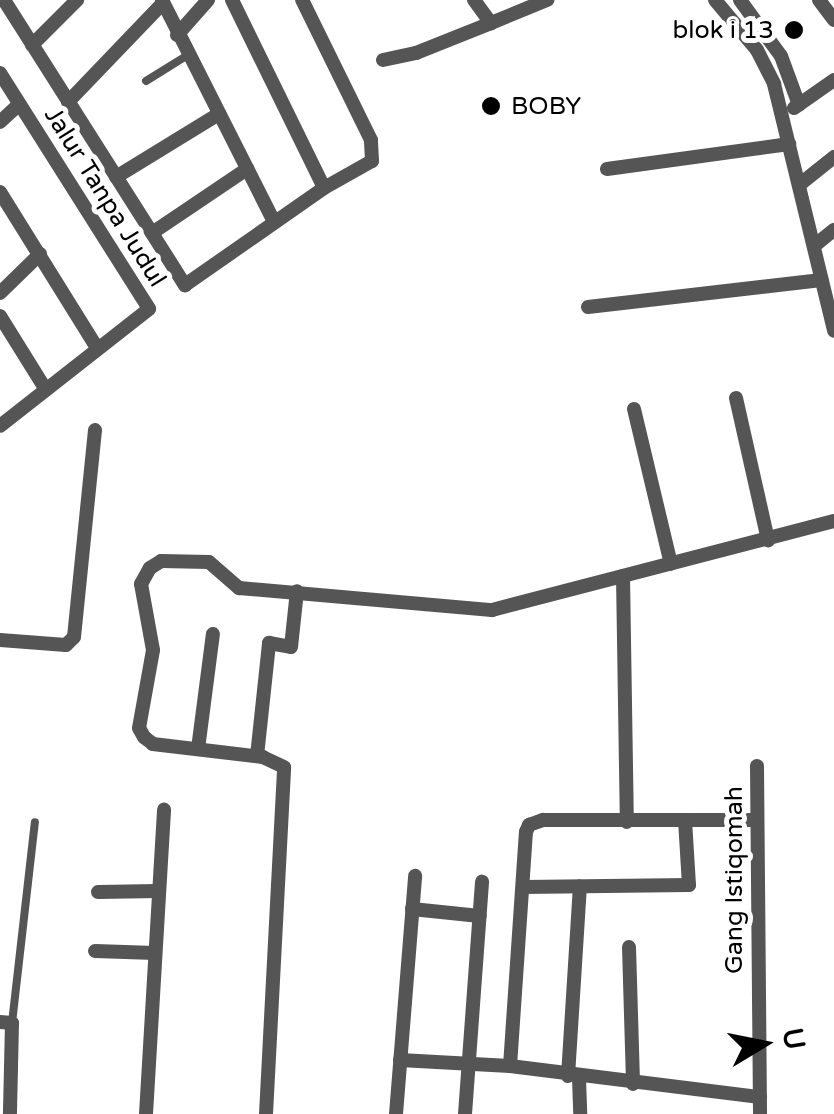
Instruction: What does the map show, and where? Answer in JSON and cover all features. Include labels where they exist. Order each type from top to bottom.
[{"type":"street","name":"Jalur Tanpa Judul","points":[[4,0],[185,284],[324,188],[365,168],[374,152],[302,0]]},
{"type":"street","points":[[32,44],[77,0]]},
{"type":"street","points":[[177,35],[208,0]]},
{"type":"street","points":[[232,0],[324,188]]},
{"type":"street","points":[[474,0],[490,22]]},
{"type":"street","points":[[384,60],[416,53],[546,0]]},
{"type":"street","points":[[715,0],[757,50],[774,84],[833,323]]},
{"type":"street","points":[[740,0],[781,56],[798,105]]},
{"type":"street","points":[[819,0],[834,20]]},
{"type":"street","name":"Jalur Tanpa Judul","points":[[68,102],[163,2],[274,222]]},
{"type":"street","name":"Jalur Tanpa Judul","points":[[0,73],[149,309],[0,426]]},
{"type":"street","points":[[782,116],[834,80]]},
{"type":"street","name":"Jalur Tanpa Judul","points":[[0,122],[19,104]]},
{"type":"street","name":"Jalur Tanpa Judul","points":[[116,177],[218,114]]},
{"type":"street","points":[[607,169],[789,144]]},
{"type":"street","points":[[799,185],[834,157]]},
{"type":"street","name":"Jalur Tanpa Judul","points":[[152,233],[247,169]]},
{"type":"street","points":[[3,203],[98,348]]},
{"type":"street","points":[[814,246],[834,230]]},
{"type":"street","points":[[0,292],[40,254]]},
{"type":"street","points":[[588,307],[821,280]]},
{"type":"street","points":[[0,316],[46,390]]},
{"type":"street","points":[[736,398],[768,540]]},
{"type":"street","points":[[634,408],[670,564]]},
{"type":"street","points":[[0,640],[66,645],[74,636],[95,430]]},
{"type":"street","points":[[266,1114],[284,767],[256,756],[153,744],[140,728],[154,650],[142,584],[150,568],[160,561],[209,562],[238,588],[492,610],[834,522]]},
{"type":"street","points":[[623,576],[626,822]]},
{"type":"street","points":[[256,756],[269,643],[291,647],[296,591]]},
{"type":"street","points":[[198,748],[213,634]]},
{"type":"street","name":"Gang Istiqomah","points":[[757,766],[760,1114]]},
{"type":"street","points":[[146,1114],[164,810]]},
{"type":"street","points":[[523,886],[689,885],[685,820]]},
{"type":"street","points":[[510,1066],[526,832],[534,821],[756,820]]},
{"type":"street","points":[[396,1114],[414,876]]},
{"type":"street","points":[[466,1114],[482,882]]},
{"type":"street","points":[[580,886],[573,1077],[580,1114]]},
{"type":"street","points":[[98,892],[158,891]]},
{"type":"street","points":[[412,908],[480,916]]},
{"type":"street","points":[[628,947],[633,1084]]},
{"type":"street","points":[[95,951],[155,953]]},
{"type":"street","points":[[6,1022],[10,1114]]},
{"type":"street","points":[[400,1060],[510,1066],[573,1077],[760,1097]]},
{"type":"lane","points":[[146,81],[188,55]]},
{"type":"lane","points":[[6,1022],[35,822]]},
{"type":"place","name":"blok i 13","points":[[794,30]]},
{"type":"place","name":"BOBY","points":[[491,106]]}]
